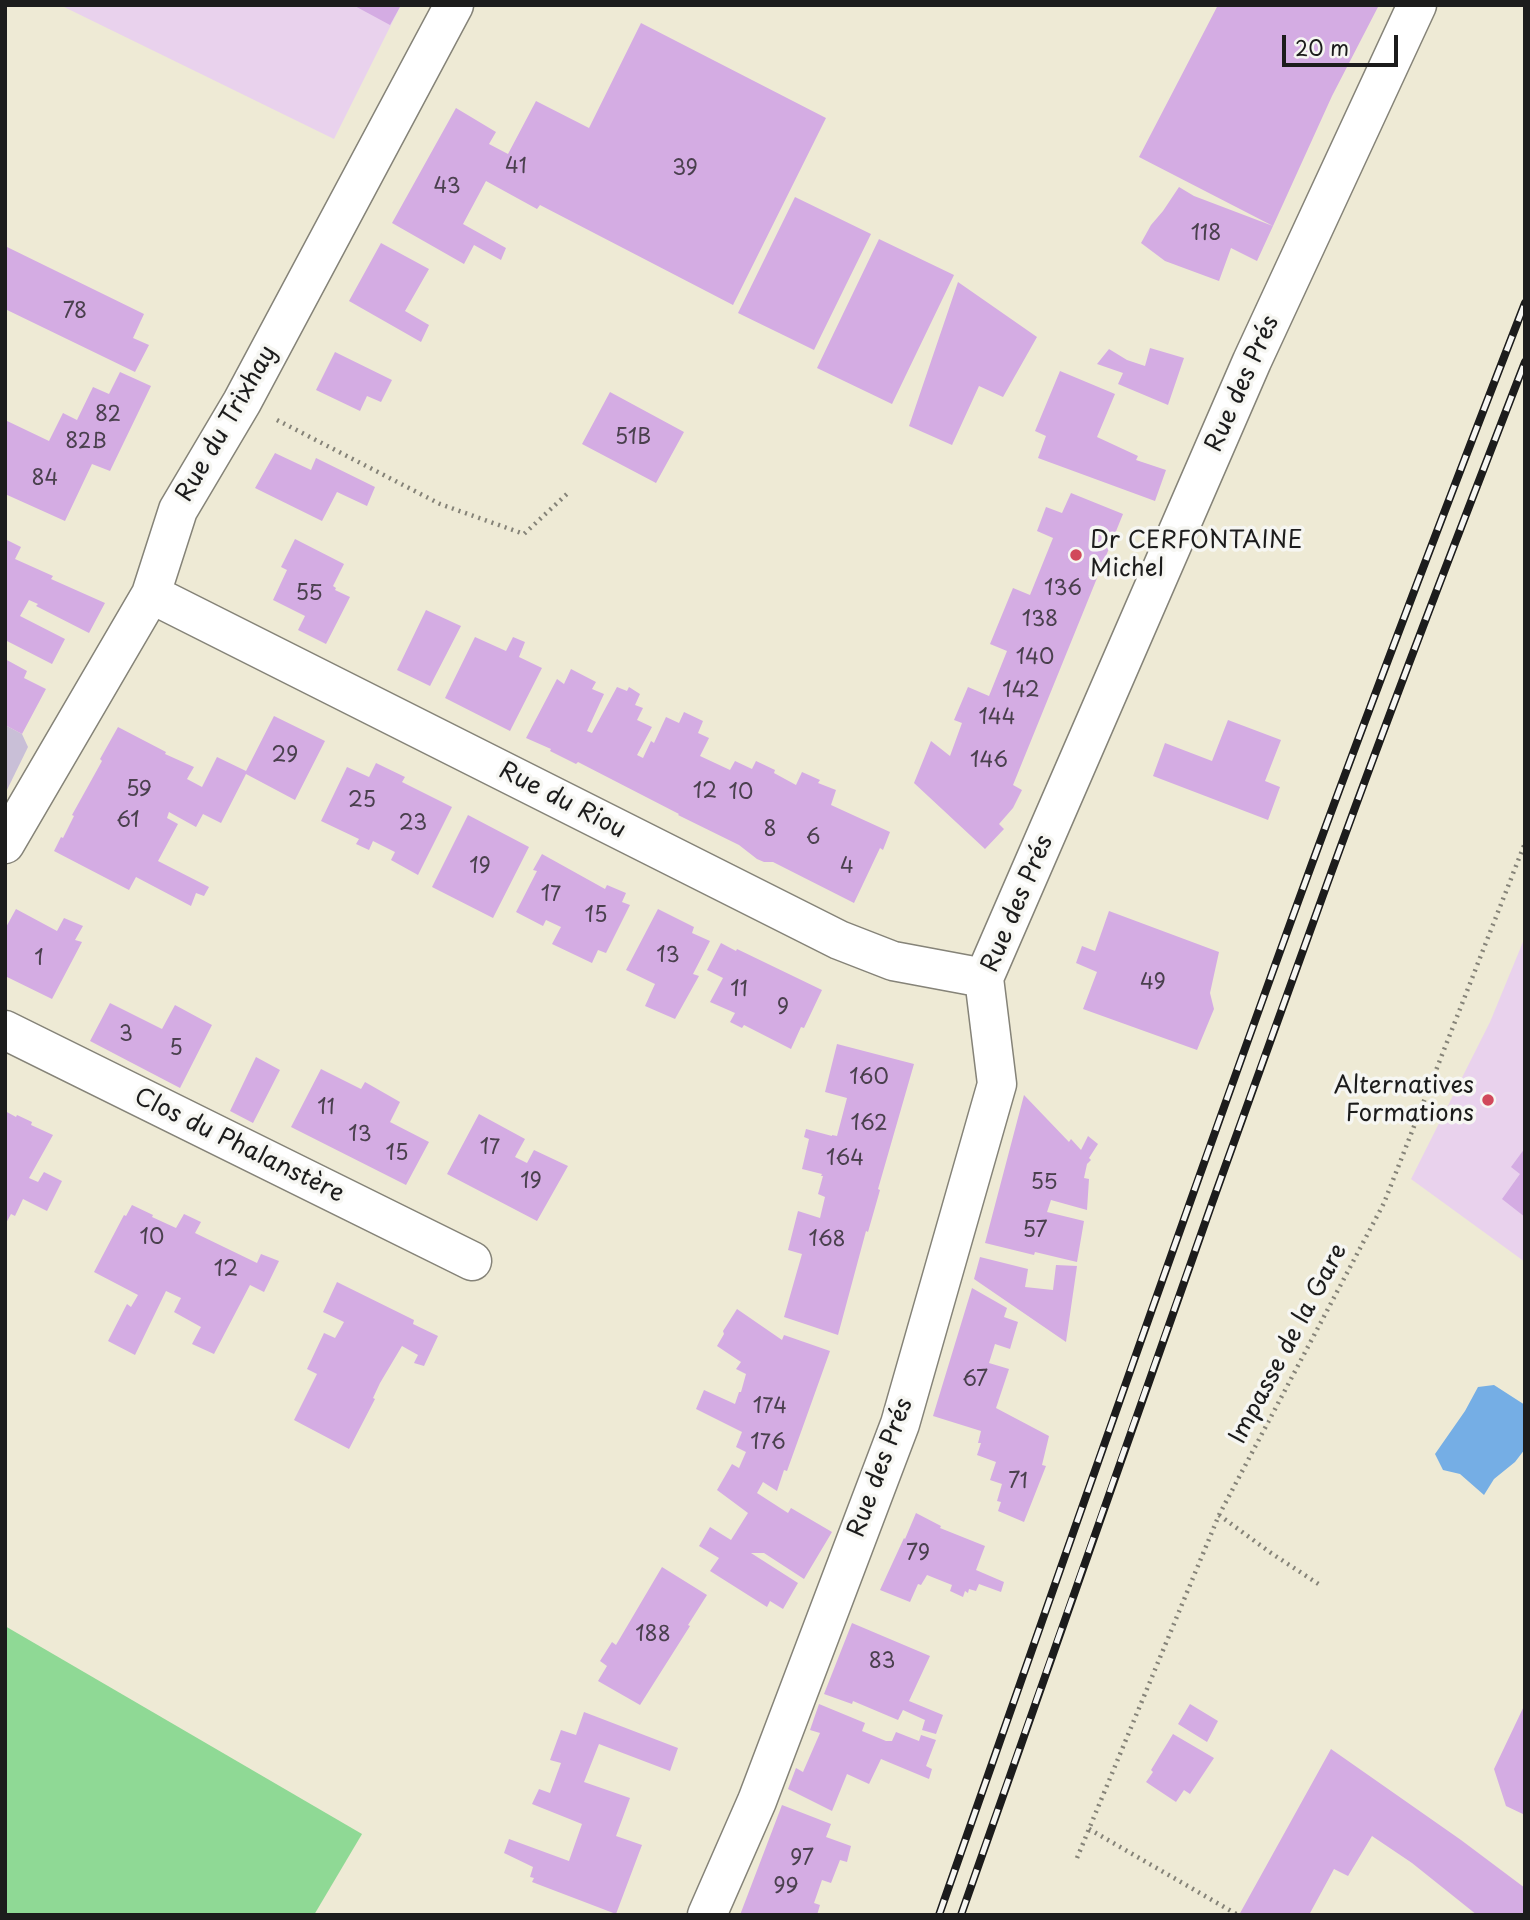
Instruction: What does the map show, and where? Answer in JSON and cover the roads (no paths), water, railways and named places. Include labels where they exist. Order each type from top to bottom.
[{"type":"street","name":"Rue du Trixhay","points":[[5,844],[151,594],[178,510],[242,402],[454,5]]},
{"type":"street","name":"Rue des Prés","points":[[707,1915],[757,1801],[900,1424],[997,1084],[984,978],[1252,361],[1417,5]]},
{"type":"street","name":"Rue du Riou","points":[[151,594],[839,940],[893,961],[984,978]]},
{"type":"street","name":"Clos du Phalanstère","points":[[5,1030],[472,1261]]},
{"type":"water","points":[[1494,1385],[1525,1405],[1525,1449],[1515,1462],[1494,1479],[1484,1495],[1460,1474],[1443,1470],[1435,1454],[1478,1387]]},
{"type":"railway","points":[[939,1915],[1164,1274],[1302,891],[1525,303]]},
{"type":"railway","points":[[961,1915],[1322,898],[1525,362]]},
{"type":"place","name":"Dr CERFONTAINE Michel","points":[[1076,555]]},
{"type":"place","name":"Alternatives Formations","points":[[1488,1100]]}]
